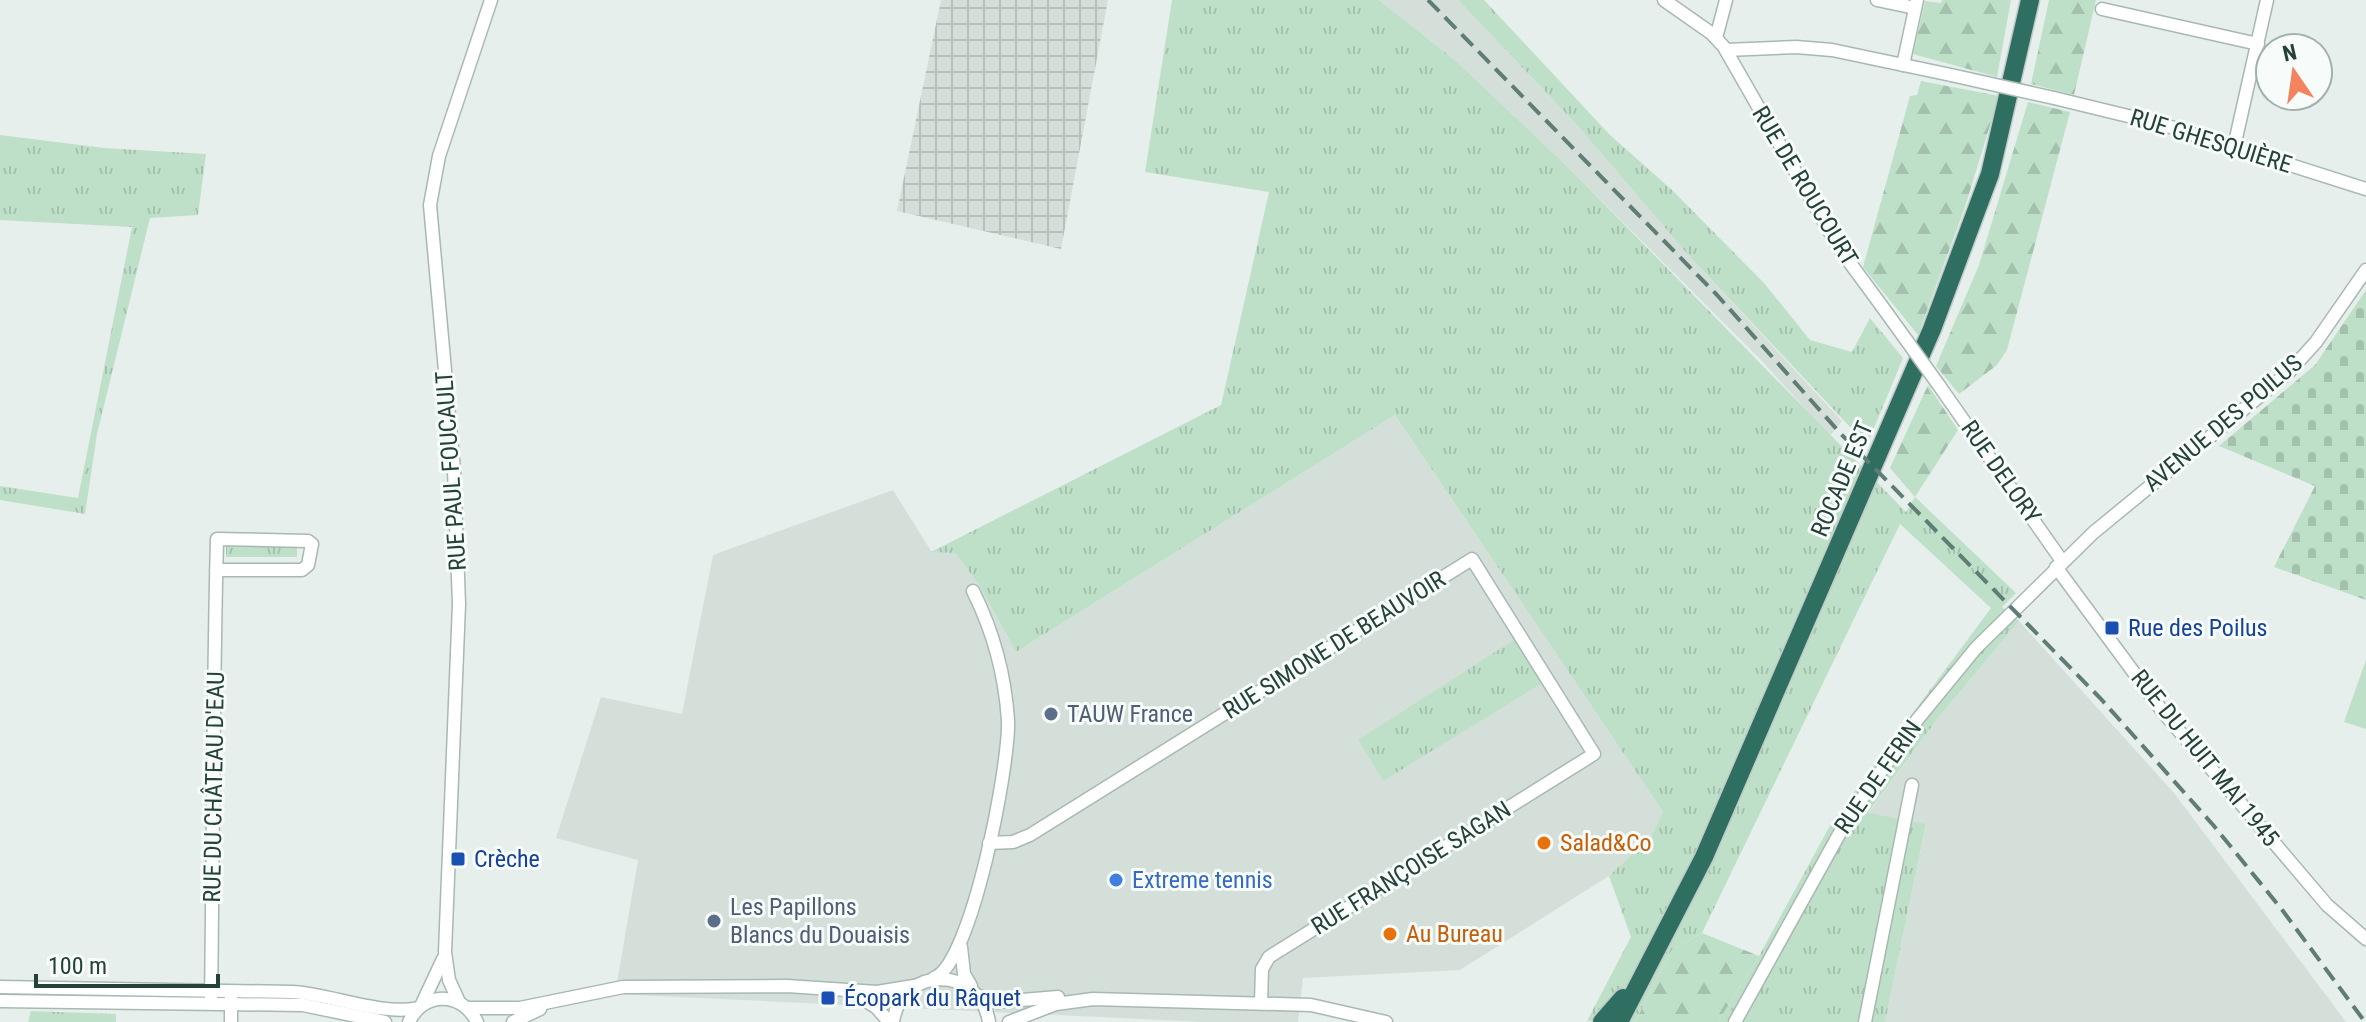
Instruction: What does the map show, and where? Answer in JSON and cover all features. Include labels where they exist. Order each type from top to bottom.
[{"type":"highway","name":"ROCADE EST","points":[[1619,1022],[1704,857],[1960,260],[1999,143],[2030,0]]},
{"type":"highway","name":"ROCADE EST","points":[[1602,1022],[1649,959]]},
{"type":"street","name":"RUE PAUL FOUCAULT","points":[[477,1022],[449,980],[445,952],[458,579],[452,443],[430,205],[439,156],[491,0]]},
{"type":"street","name":"RUE DE ROUCOURT","points":[[1664,0],[1716,38],[1726,50],[1839,248],[1938,384]]},
{"type":"street","points":[[1716,38],[1726,0]]},
{"type":"street","points":[[1877,0],[1916,4],[1903,65]]},
{"type":"street","points":[[2260,32],[2267,0]]},
{"type":"street","points":[[2102,9],[2254,43]]},
{"type":"street","name":"RUE GHESQUIÈRE","points":[[1726,50],[1796,47],[1951,75],[2148,121],[2366,189]]},
{"type":"street","points":[[2234,147],[2254,61]]},
{"type":"street","name":"AVENUE DES POILUS","points":[[2059,564],[2149,485],[2289,372],[2316,342],[2366,270]]},
{"type":"street","name":"RUE DELORY","points":[[1938,384],[2059,564]]},
{"type":"street","name":"RUE DU CHÂTEAU D'EAU","points":[[212,997],[216,570],[217,539],[308,541],[312,544],[308,565],[302,570],[216,570]]},
{"type":"street","name":"RUE FRANÇOISE SAGAN","points":[[1261,1002],[1262,969],[1269,957],[1594,754],[1472,559]]},
{"type":"street","name":"RUE SIMONE DE BEAUVOIR","points":[[989,843],[1013,842],[1040,829],[1472,559]]},
{"type":"street","name":"RUE DU HUIT MAI 1945","points":[[2059,564],[2163,712],[2327,905],[2362,932]]},
{"type":"street","name":"RUE DE FERIN","points":[[1735,1022],[1823,859],[1875,778],[1976,648],[2059,564]]},
{"type":"street","points":[[0,1001],[315,994],[395,1010],[442,998],[463,1005],[511,1009],[623,987],[883,992],[914,986],[934,978],[947,971],[961,940],[989,843],[1006,766],[1007,708],[994,642],[973,591]]},
{"type":"street","points":[[1865,1022],[1912,785]]},
{"type":"street","points":[[961,940],[964,974],[989,1022]]},
{"type":"street","name":"RUE PAUL FOUCAULT","points":[[409,1022],[420,1006],[445,952]]},
{"type":"street","points":[[934,978],[955,980],[976,994],[997,1002],[1067,997],[1261,1002],[1328,1007],[1386,1022]]},
{"type":"street","points":[[841,989],[872,1003],[891,1022],[899,1001],[914,986]]},
{"type":"street","points":[[0,987],[212,997]]},
{"type":"street","points":[[231,997],[231,1022]]},
{"type":"street","points":[[231,997],[303,1005],[385,1022]]},
{"type":"street","points":[[1009,1022],[1056,1004],[1093,999]]},
{"type":"street","points":[[513,1022],[557,1001]]},
{"type":"shaded area","points":[[941,0],[1108,0],[1061,249],[897,211]]},
{"type":"shaded area","points":[[1379,0],[1458,0],[1577,125],[1690,257],[1842,421],[1830,436],[1759,358],[1567,166],[1456,61]]},
{"type":"shaded area","points":[[1395,415],[1663,812],[1652,835],[1609,876],[1460,970],[1303,978],[1298,1022],[1203,1022],[615,994],[638,860],[556,838],[601,697],[682,714],[713,555],[893,490],[931,551],[955,553],[979,585],[1016,652]]},
{"type":"shaded area","points":[[2019,621],[2174,793],[2346,1022],[1885,1022],[1926,825],[1868,814],[1938,718]]},
{"type":"green space","points":[[1172,0],[1379,0],[1456,61],[1567,166],[1906,512],[1915,497],[2016,593],[2002,607],[2019,621],[1938,718],[1868,813],[1926,824],[1885,1022],[1718,1022],[1759,956],[1832,822],[1991,608],[1900,524],[1702,933],[1672,950],[1635,1022],[1587,1021],[1631,937],[1609,876],[1652,835],[1663,812],[1395,415],[1016,652],[979,585],[955,553],[931,552],[1221,405],[1269,192],[1145,172]]},
{"type":"green space","points":[[1458,0],[1484,0],[1610,135],[1672,190],[1764,283],[1810,340],[1852,352],[1870,318],[1903,358],[1867,445],[1690,257],[1577,125]]},
{"type":"green space","points":[[1942,0],[2011,0],[1997,77],[1913,54],[1925,1],[1941,3]]},
{"type":"green space","points":[[2049,0],[2096,0],[2074,95],[2031,84]]},
{"type":"green space","points":[[1921,81],[1999,96],[1965,207],[1918,335],[1863,267],[1910,96],[1917,95]]},
{"type":"green space","points":[[2028,102],[2070,112],[2007,350],[1997,365],[1959,394],[1936,366],[1979,265]]},
{"type":"green space","points":[[0,135],[104,148],[206,154],[198,215],[150,218],[97,434],[85,514],[0,500],[0,486],[78,498],[132,227],[0,220]]},
{"type":"green space","points":[[2366,290],[2366,600],[2274,567],[2315,486],[2219,446],[2315,365]]},
{"type":"green space","points":[[1928,385],[1958,430],[1915,497],[1890,468]]},
{"type":"green space","points":[[226,543],[297,543],[297,557],[226,557]]},
{"type":"green space","points":[[1517,638],[1544,682],[1383,781],[1358,740]]},
{"type":"green space","points":[[2366,660],[2366,729],[2344,722]]},
{"type":"green space","points":[[1702,933],[1759,956],[1718,1022],[1635,1022],[1672,950]]},
{"type":"green space","points":[[31,1011],[116,1014],[116,1022],[28,1022]]},
{"type":"railway","points":[[1428,0],[1717,295],[1841,434],[2101,699],[2214,826],[2283,911],[2365,1022]]},
{"type":"place","name":"Rue des Poilus","points":[[2112,628]]},
{"type":"place","name":"TAUW France","points":[[1051,714]]},
{"type":"place","name":"Salad&Co","points":[[1544,843]]},
{"type":"place","name":"Crèche","points":[[458,859]]},
{"type":"place","name":"Extreme tennis","points":[[1116,880]]},
{"type":"place","name":"Les Papillons Blancs du Douaisis","points":[[714,921]]},
{"type":"place","name":"Au Bureau","points":[[1390,934]]},
{"type":"place","name":"Écopark du Râquet","points":[[828,998]]}]
